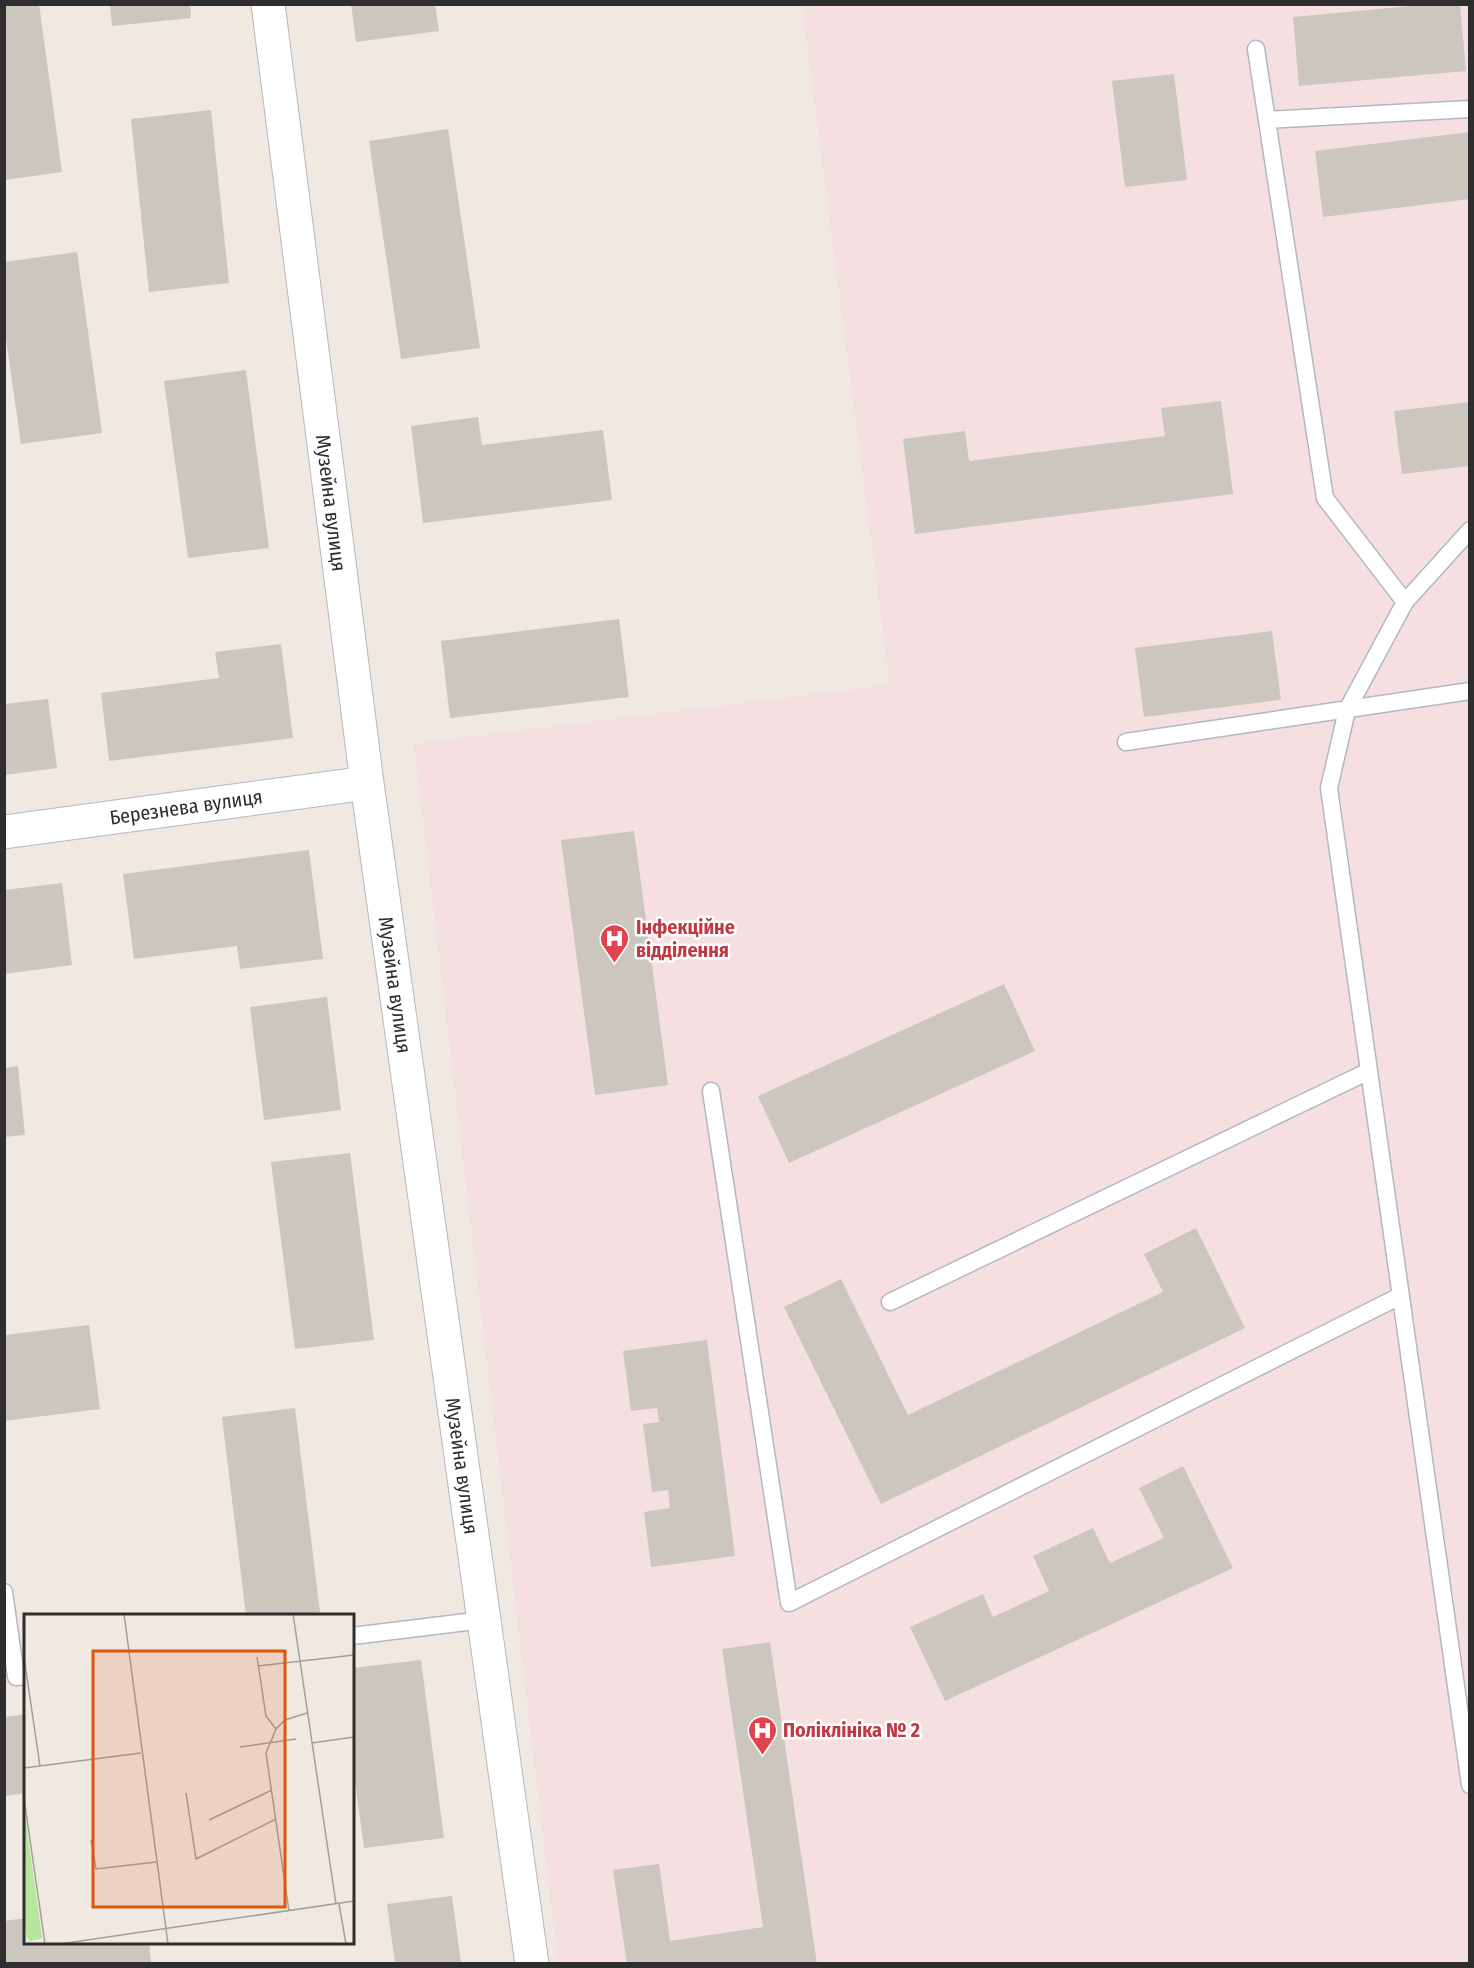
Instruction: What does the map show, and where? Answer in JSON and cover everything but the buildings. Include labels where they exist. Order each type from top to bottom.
[{"type":"street","name":"Музейна вулиця","points":[[268,4],[367,783],[532,1964]]},
{"type":"street","name":"Березнева вулиця","points":[[4,832],[367,783]]},
{"type":"lane","points":[[1256,49],[1325,498],[1405,602]]},
{"type":"lane","points":[[1267,120],[1470,108]]},
{"type":"lane","points":[[1470,530],[1405,602],[1347,710],[1329,788],[1470,1785]]},
{"type":"lane","points":[[1126,742],[1470,691]]},
{"type":"lane","points":[[890,1302],[1369,1071]]},
{"type":"lane","points":[[711,1091],[789,1603],[1400,1296]]},
{"type":"lane","points":[[4,1592],[16,1677],[24,1676]]},
{"type":"lane","points":[[354,1636],[483,1620]]},
{"type":"shaded area","points":[[802,5],[1469,5],[1469,1963],[558,1963],[414,744],[890,685]]},
{"type":"place","name":"Інфекційне відділення","points":[[615,964]]},
{"type":"place","name":"Поліклініка № 2","points":[[762,1756]]}]
